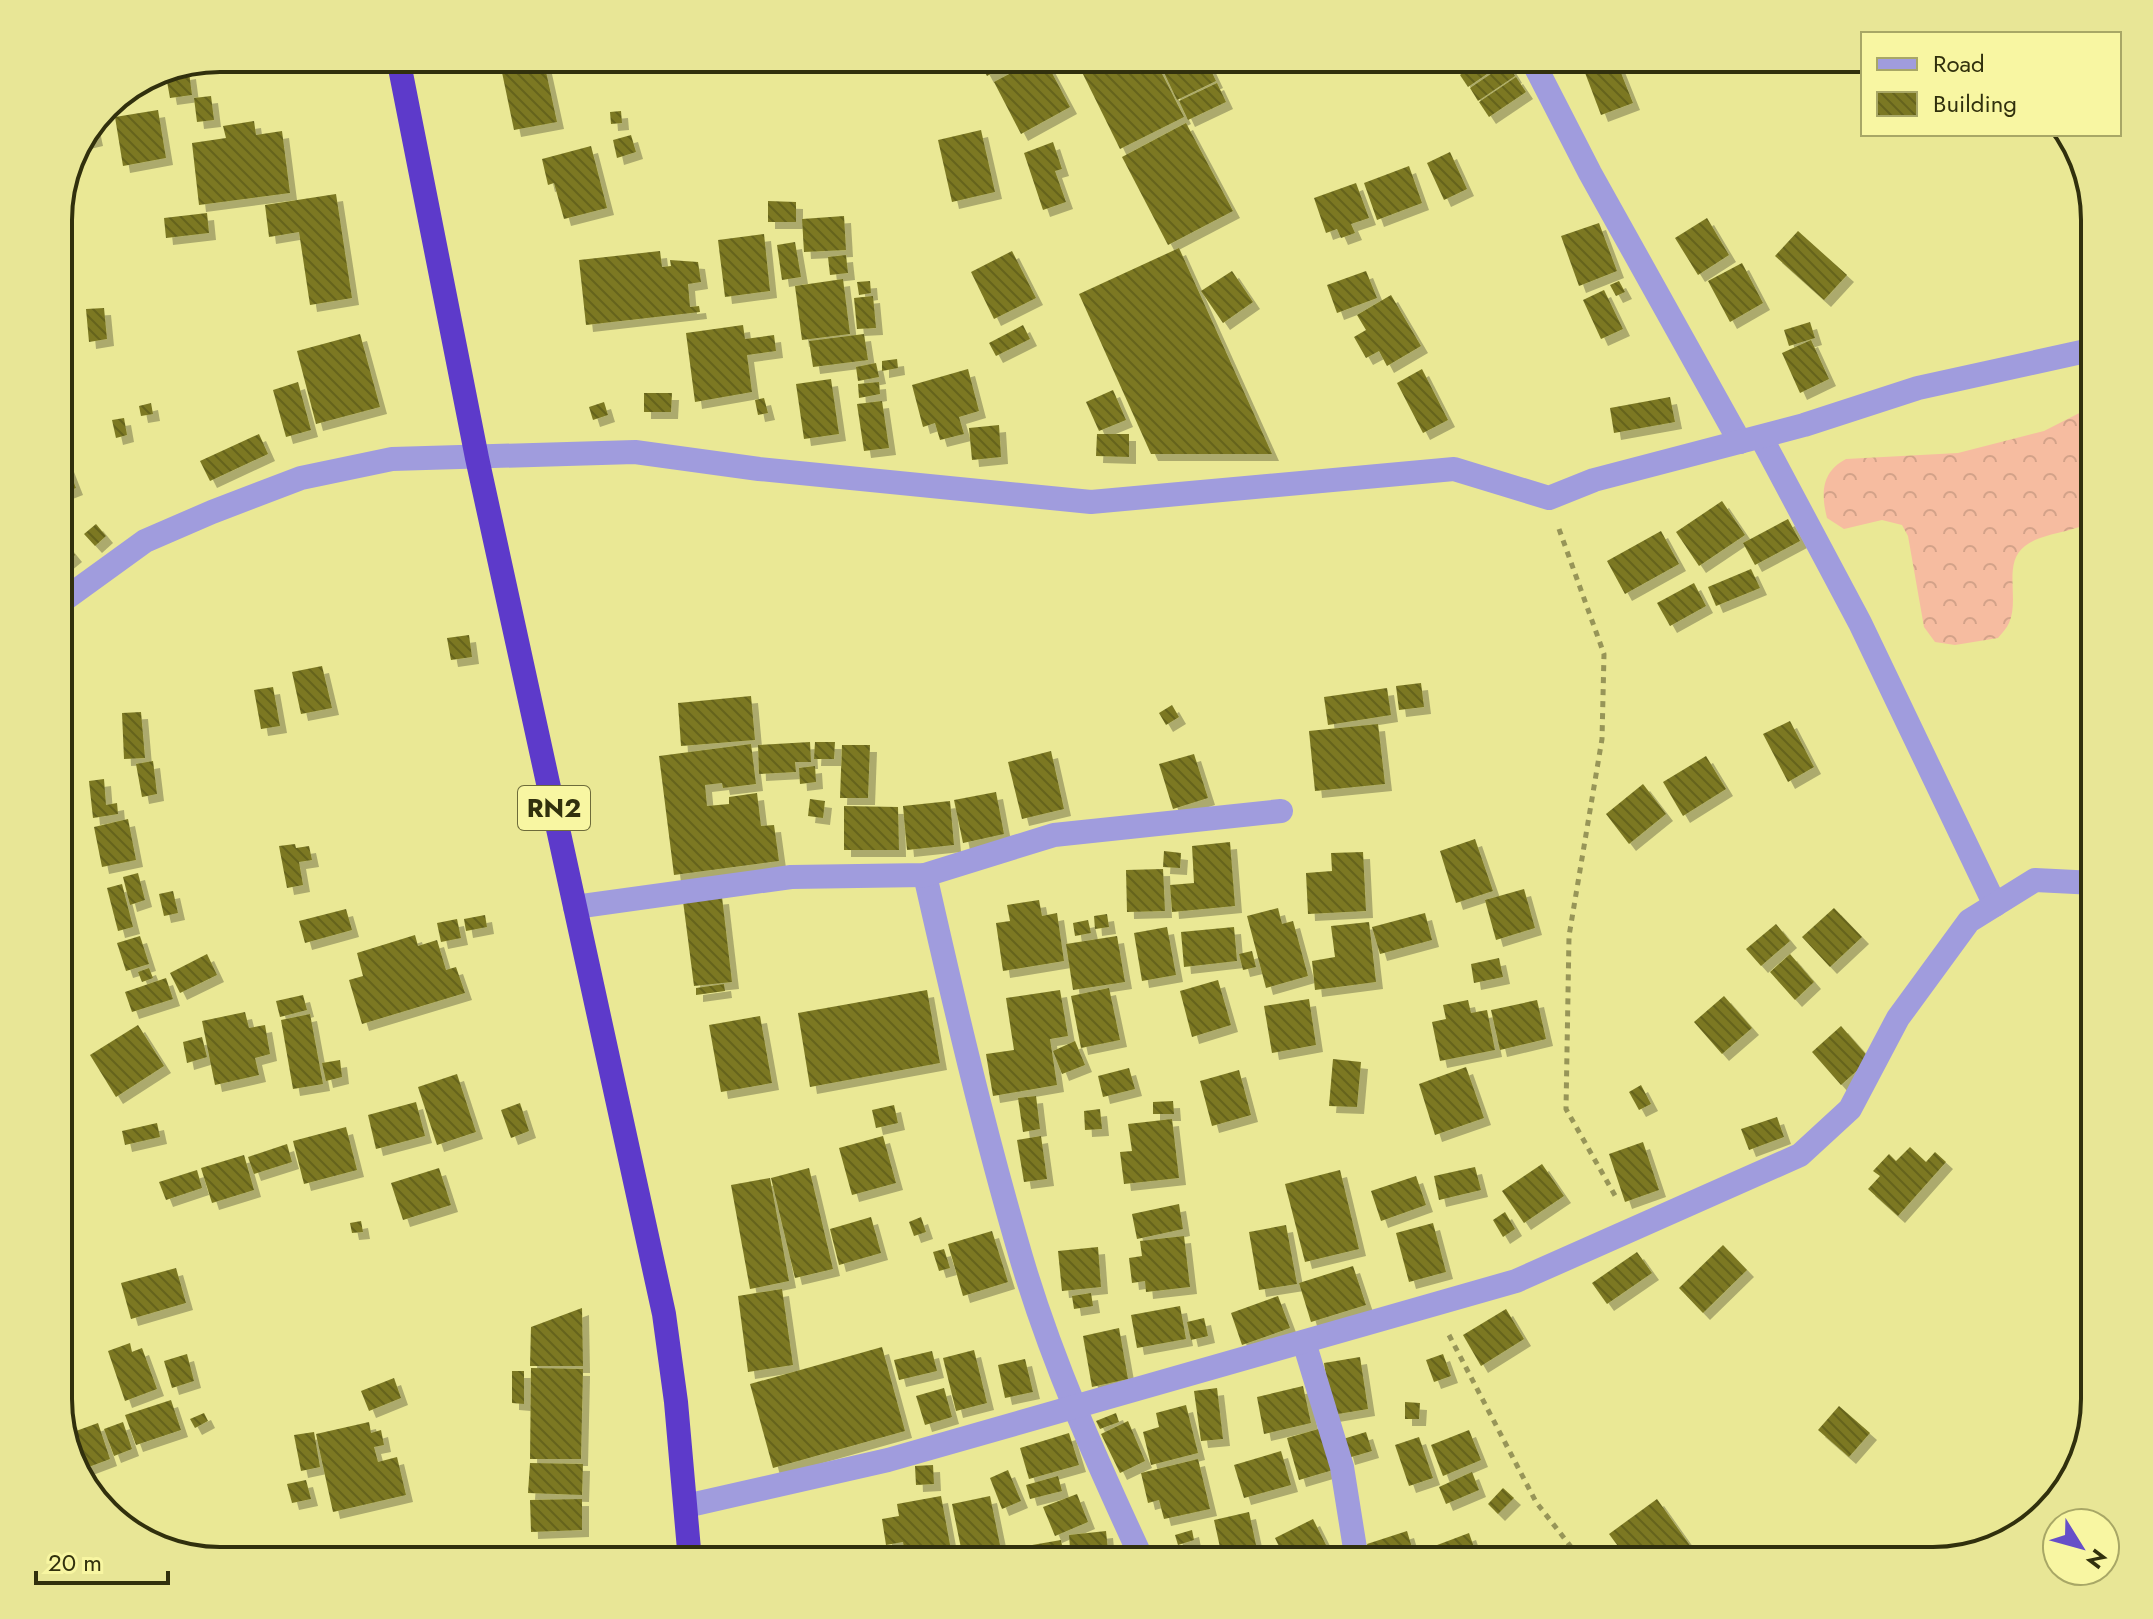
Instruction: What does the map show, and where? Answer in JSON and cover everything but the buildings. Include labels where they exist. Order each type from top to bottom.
[{"type":"highway","name":"RN2","points":[[401,72],[477,458],[664,1314],[689,1547]]},
{"type":"street","points":[[1538,72],[1590,173],[1860,623],[1995,905]]},
{"type":"street","points":[[72,594],[145,541],[301,478],[392,459],[635,452],[759,469],[1091,502],[1454,469],[1549,498],[1594,480],[1751,439],[1918,388],[2081,352]]},
{"type":"street","points":[[575,907],[791,877],[925,875],[1054,835],[1281,811]]},
{"type":"street","points":[[925,875],[966,1054],[1022,1259],[1075,1407],[1137,1547]]},
{"type":"street","points":[[686,1506],[888,1460],[1516,1281],[1800,1155],[1850,1109],[1898,1018],[1969,921],[2035,880],[2081,882]]},
{"type":"street","points":[[1304,1342],[1342,1467],[1355,1547]]},
{"type":"path","points":[[1549,498],[1604,654],[1602,739],[1569,936],[1566,1109],[1633,1228]]},
{"type":"path","points":[[1433,1305],[1536,1502],[1571,1547]]},
{"type":"green space","points":[[2081,412],[2081,526],[2033,541],[2018,553],[2013,572],[2012,613],[1998,638],[1955,645],[1935,642],[1924,627],[1908,536],[1902,525],[1882,520],[1844,529],[1827,518],[1824,492],[1827,477],[1846,459],[1958,453],[2044,431]]}]
